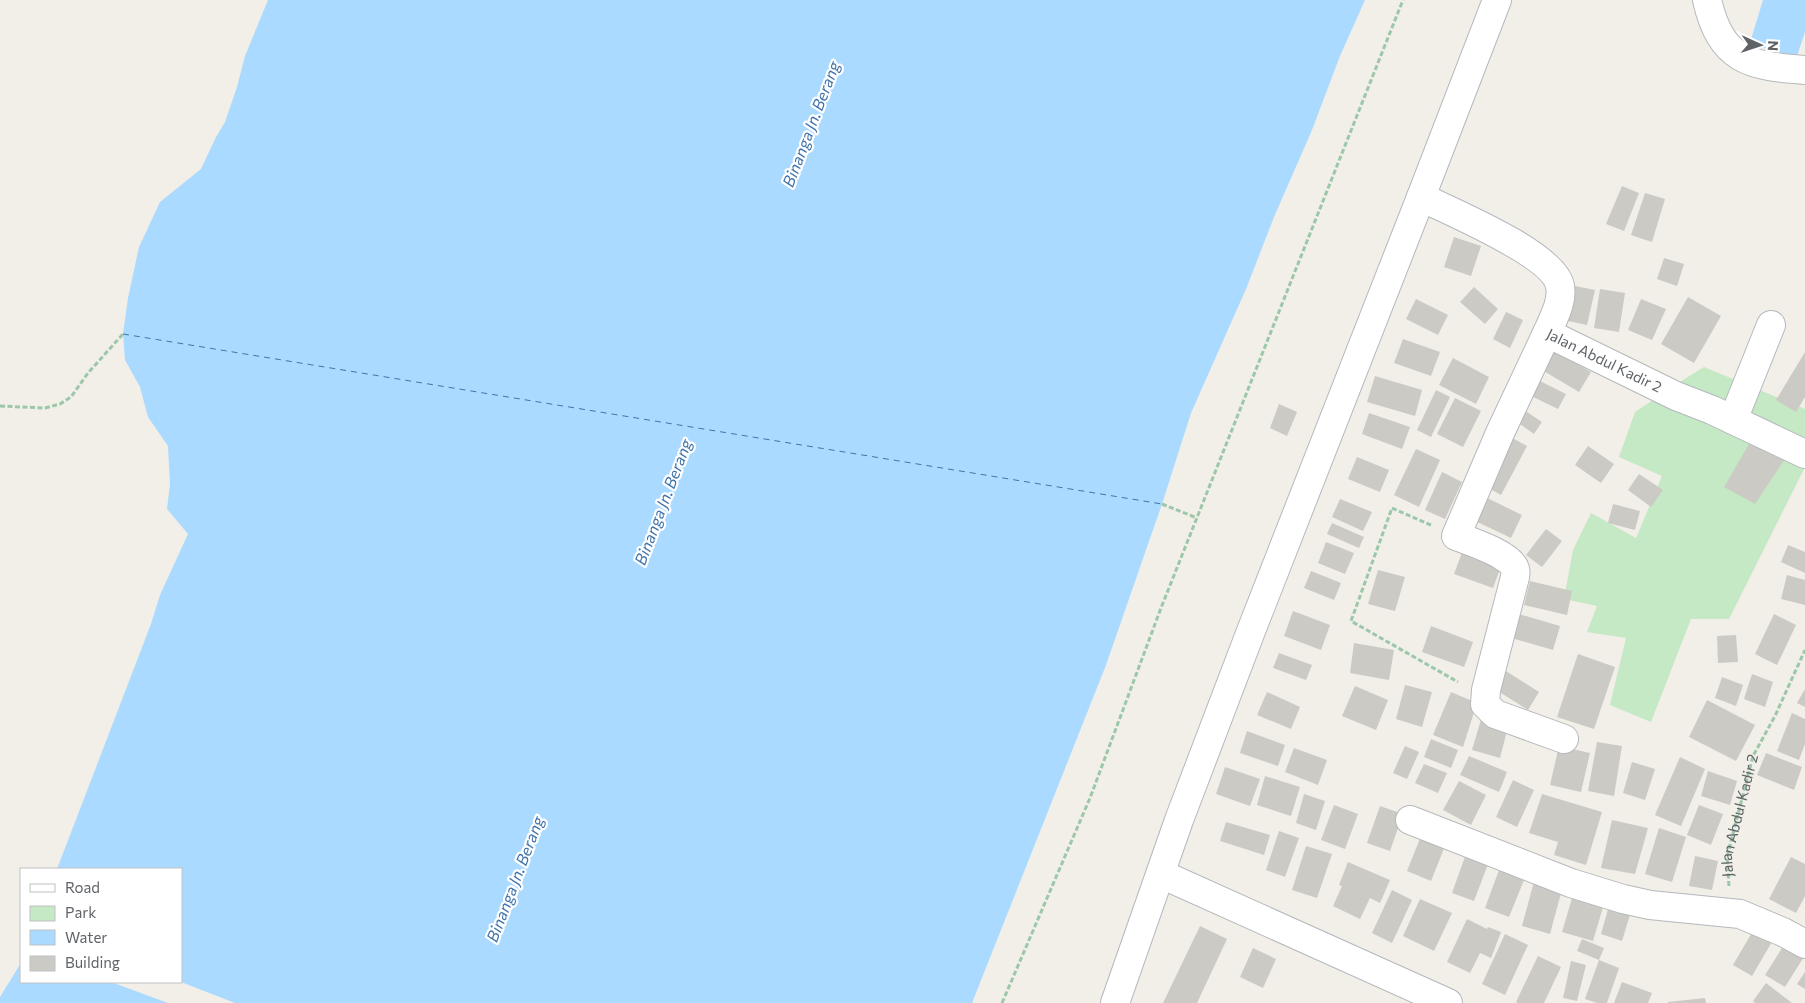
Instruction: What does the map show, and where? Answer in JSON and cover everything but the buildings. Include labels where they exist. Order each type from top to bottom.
[{"type":"street","points":[[1115,1003],[1179,820],[1250,631],[1497,0]]},
{"type":"street","points":[[1707,0],[1712,22],[1723,42],[1738,56],[1753,63],[1805,70]]},
{"type":"street","name":"Jalan Abdul Kadir 2","points":[[1421,197],[1518,246],[1544,263],[1558,277],[1561,288],[1560,300],[1547,333],[1676,396],[1805,454]]},
{"type":"street","points":[[1733,420],[1772,325]]},
{"type":"street","points":[[1547,333],[1500,433],[1456,536],[1510,560],[1515,569],[1514,581],[1485,704],[1495,714],[1564,739]]},
{"type":"street","points":[[1410,820],[1571,883],[1650,905],[1684,910],[1731,913],[1750,917],[1805,944]]},
{"type":"street","points":[[1161,874],[1448,1003]]},
{"type":"path","points":[[1002,1003],[1090,798],[1197,518],[1403,0]]},
{"type":"path","points":[[0,406],[45,408],[60,404],[72,397],[88,373],[123,334]]},
{"type":"path","points":[[1162,504],[1197,518]]},
{"type":"path","points":[[1456,536],[1392,508],[1351,621],[1485,698]]},
{"type":"path","name":"Jalan Abdul Kadir 2","points":[[1731,913],[1727,857],[1753,756],[1775,716],[1805,650]]},
{"type":"green space","points":[[1704,367],[1805,409],[1805,467],[1729,619],[1691,619],[1651,722],[1610,705],[1626,638],[1587,632],[1597,606],[1564,599],[1573,550],[1591,513],[1636,538],[1662,476],[1619,457],[1635,412]]},
{"type":"water","name":"Binanga Jn. Berang","points":[[268,0],[1365,0],[1340,56],[1312,130],[1274,217],[1246,289],[1191,413],[1162,504],[1106,665],[972,1003],[235,1003],[182,982],[182,868],[57,868],[151,624],[160,595],[188,534],[167,509],[170,484],[168,446],[148,417],[140,387],[125,360],[123,334],[128,298],[139,247],[160,202],[201,169],[225,122],[245,56]]},
{"type":"water","points":[[1763,0],[1805,0],[1805,32],[1796,59],[1750,43]]},
{"type":"water","points":[[20,965],[20,983],[114,983],[168,1003],[0,1003],[0,997]]},
{"type":"ferry route","points":[[123,334],[1162,504]]}]
